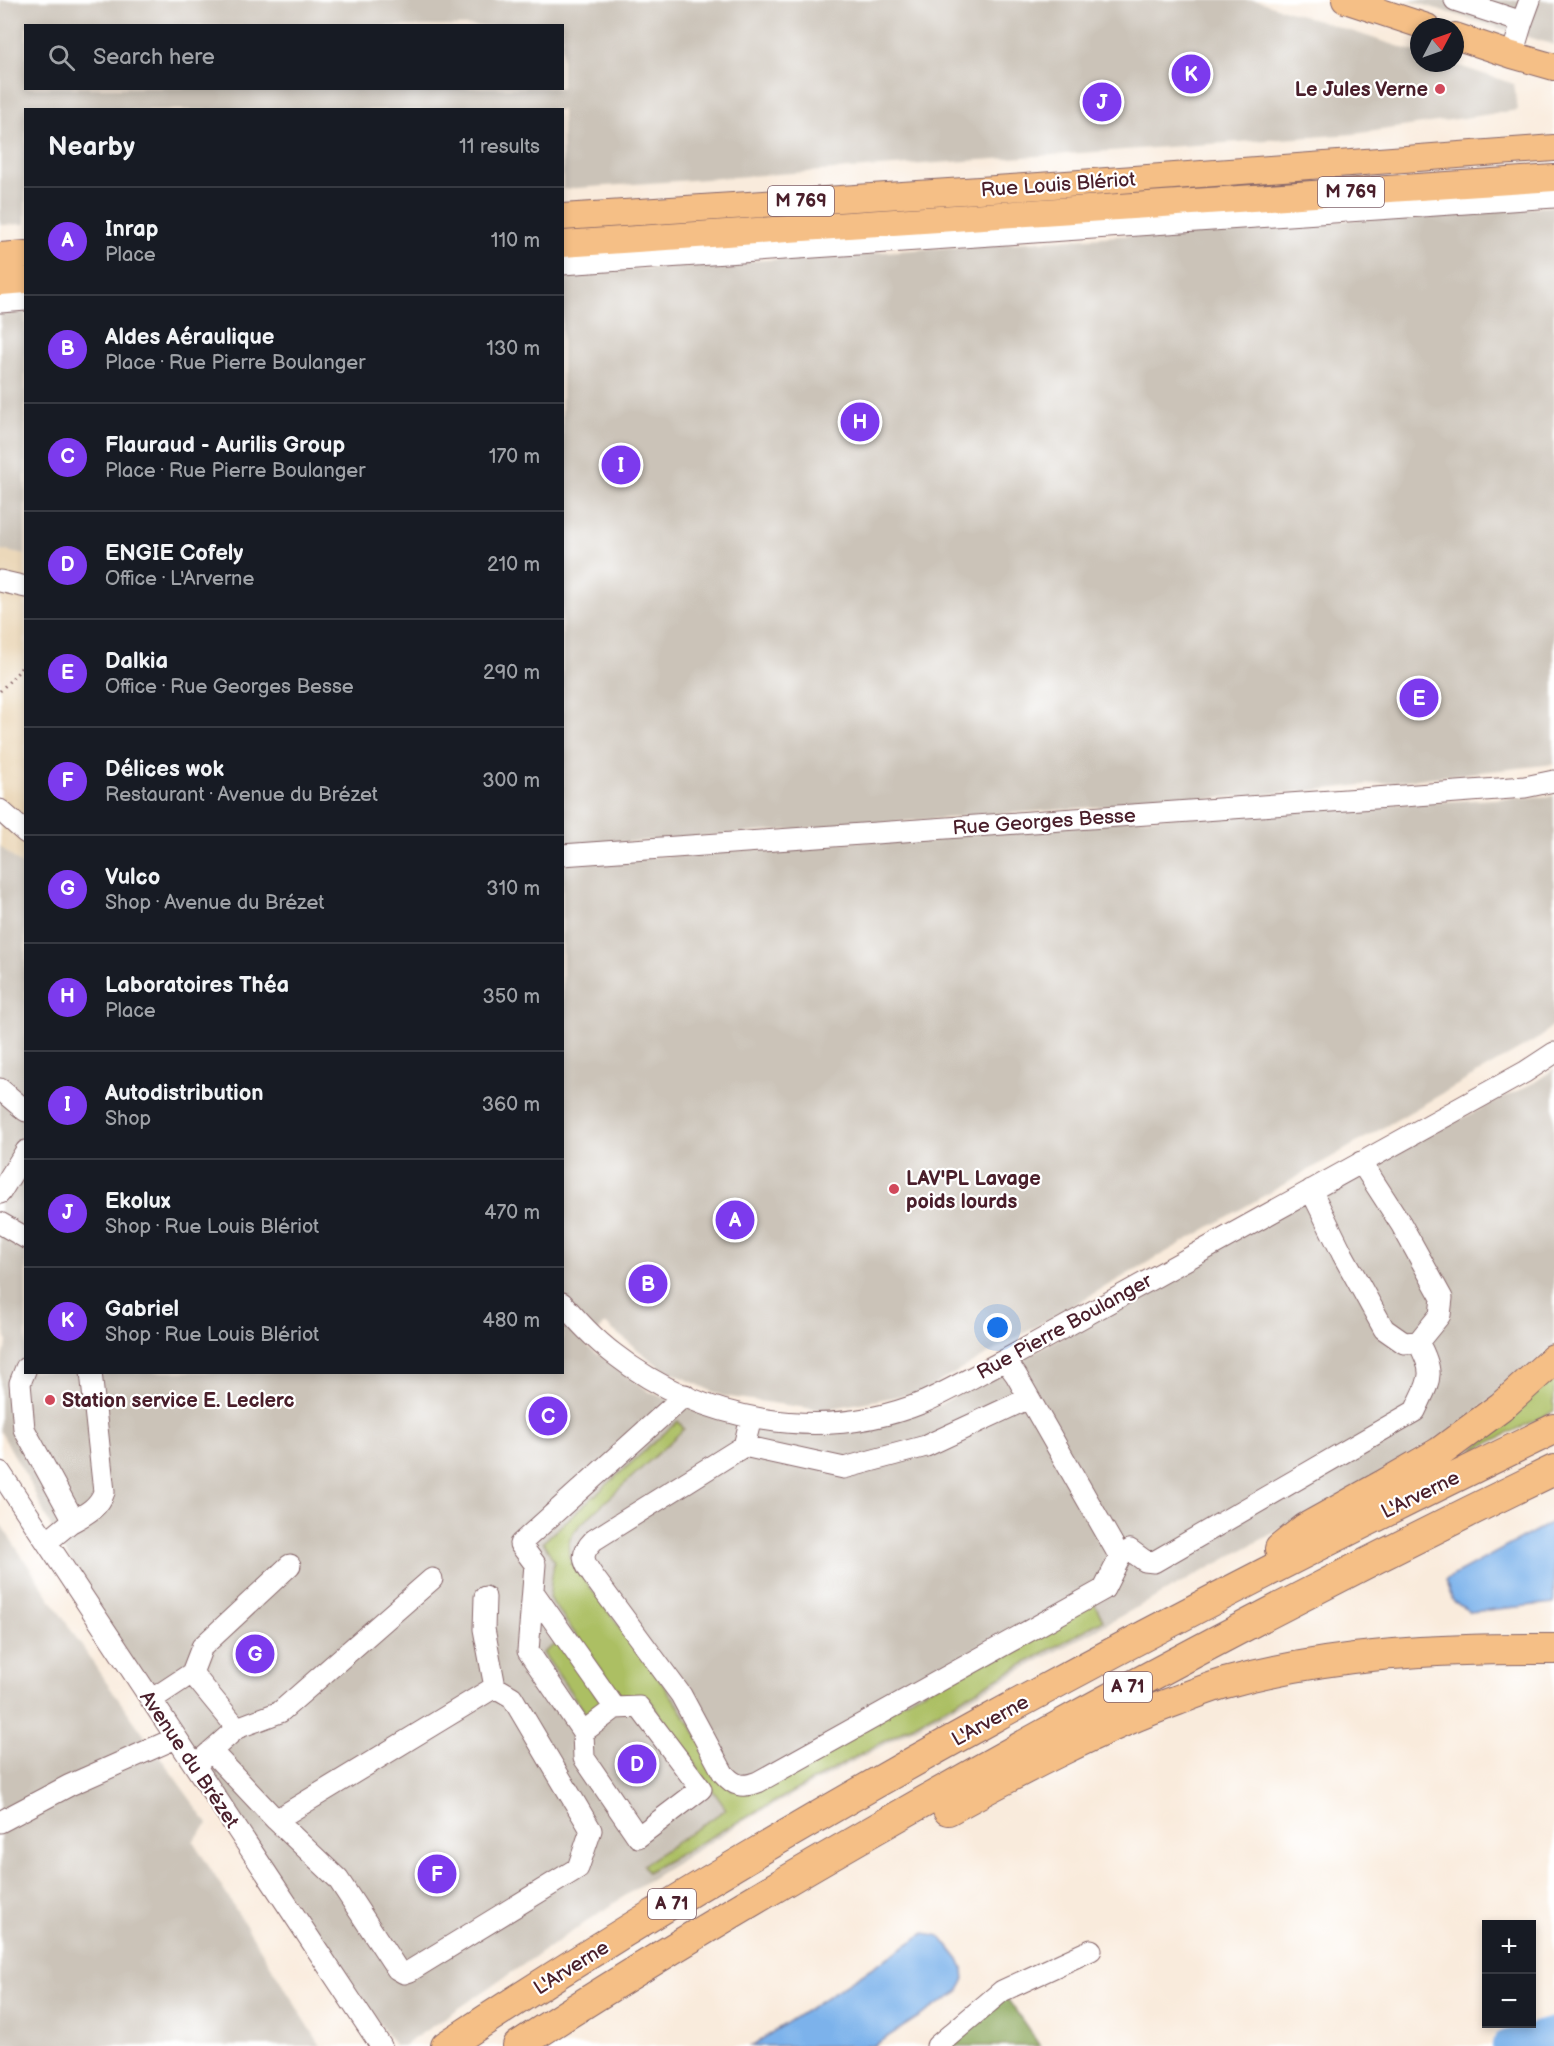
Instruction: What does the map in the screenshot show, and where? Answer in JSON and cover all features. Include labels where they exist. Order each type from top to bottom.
[{"type":"highway","points":[[1226,1593],[1306,1528],[1440,1452],[1501,1407],[1554,1359]]},
{"type":"highway","name":"L'Arverne","points":[[446,2046],[760,1850],[1005,1711],[1366,1521],[1554,1429]]},
{"type":"highway","name":"L'Arverne","points":[[518,2046],[713,1922],[996,1760],[1149,1676],[1554,1470]]},
{"type":"highway","points":[[713,1922],[850,1864],[982,1791],[1101,1730],[1223,1683],[1303,1665],[1387,1654],[1554,1649]]},
{"type":"main road","points":[[1356,2],[1410,21]]},
{"type":"main road","points":[[1464,39],[1554,67]]},
{"type":"main road","name":"Rue Louis Blériot","points":[[564,217],[1039,186],[1554,148]]},
{"type":"main road","name":"Rue Louis Blériot","points":[[564,244],[1554,178]]},
{"type":"main road","points":[[0,256],[24,254]]},
{"type":"main road","points":[[0,282],[24,280]]},
{"type":"street","points":[[1455,0],[1522,22]]},
{"type":"street","points":[[1512,55],[1530,0]]},
{"type":"street","points":[[564,264],[1554,197]]},
{"type":"street","points":[[0,302],[24,300]]},
{"type":"street","points":[[0,581],[24,587]]},
{"type":"street","name":"Rue Georges Besse","points":[[564,855],[1525,787],[1554,781]]},
{"type":"street","name":"Rue Georges Besse","points":[[1525,787],[1554,790]]},
{"type":"street","points":[[0,810],[24,831]]},
{"type":"street","name":"Rue Pierre Boulanger","points":[[564,1305],[614,1354],[639,1372],[717,1408],[751,1418],[823,1425],[890,1412],[924,1402],[1005,1360],[1525,1072],[1554,1053]]},
{"type":"street","points":[[0,1089],[24,1109]]},
{"type":"street","points":[[0,1193],[24,1154]]},
{"type":"street","points":[[1311,1190],[1343,1255],[1384,1329],[1404,1343],[1418,1342],[1440,1315],[1442,1298],[1401,1224],[1361,1162]]},
{"type":"street","points":[[0,1223],[24,1235]]},
{"type":"street","points":[[751,1418],[744,1446],[594,1540],[585,1549],[584,1557],[592,1576],[681,1695],[723,1773],[738,1786],[748,1786],[758,1782],[1104,1589],[1120,1557],[1130,1550],[1145,1561],[1154,1562],[1415,1411],[1431,1377],[1428,1360],[1418,1342]]},
{"type":"street","points":[[1005,1360],[1120,1557]]},
{"type":"street","points":[[24,1373],[20,1383],[24,1429],[66,1504],[71,1515],[70,1523]]},
{"type":"street","points":[[47,1542],[70,1523],[92,1510],[101,1501],[104,1492],[91,1374]]},
{"type":"street","points":[[583,1732],[615,1708],[639,1707],[701,1789],[638,1837],[584,1758],[583,1732],[528,1652],[535,1564],[520,1544],[685,1395]]},
{"type":"street","points":[[744,1446],[844,1468],[926,1446],[1029,1398]]},
{"type":"street","name":"Avenue du Brézet","points":[[0,1472],[381,2045]]},
{"type":"street","points":[[151,1700],[192,1673],[202,1647],[290,1565]]},
{"type":"street","points":[[195,1766],[237,1728],[280,1712],[432,1579]]},
{"type":"street","points":[[534,1593],[615,1708]]},
{"type":"street","points":[[211,1751],[276,1820],[338,1879],[397,1969],[404,1973],[410,1971],[578,1868],[591,1830],[512,1697],[495,1687],[484,1629],[485,1597]]},
{"type":"street","points":[[192,1673],[237,1728]]},
{"type":"street","points":[[276,1820],[495,1687]]},
{"type":"street","points":[[0,1822],[70,1785],[176,1738]]},
{"type":"street","points":[[937,2046],[1002,1990],[1091,1950]]},
{"type":"path","points":[[0,691],[20,670],[24,662]]},
{"type":"shaded area","points":[[0,0],[1255,0],[1410,50],[1410,72],[1464,72],[1464,68],[1514,84],[1518,110],[1354,134],[564,189],[564,108],[24,108],[24,224],[0,225]]},
{"type":"shaded area","points":[[1408,0],[1554,0],[1554,45],[1548,43]]},
{"type":"shaded area","points":[[1554,206],[1554,764],[1308,791],[564,847],[564,274]]},
{"type":"shaded area","points":[[24,310],[24,555],[0,550],[0,312]]},
{"type":"shaded area","points":[[0,550],[24,555],[24,867],[0,846]]},
{"type":"shaded area","points":[[1554,796],[1554,1023],[1541,1037],[922,1392],[821,1410],[722,1396],[660,1367],[605,1324],[587,1346],[650,1392],[721,1419],[930,1410],[1376,1161],[1535,1082],[1554,1069],[1554,1347],[1461,1424],[1332,1501],[743,1822],[644,1883],[403,2046],[395,2046],[176,1738],[53,1532],[29,1481],[0,1431],[0,1368],[7,1343],[0,1304],[0,846],[24,867],[24,1374],[564,1374],[564,864],[1199,814]]},
{"type":"shaded area","points":[[0,1523],[101,1675],[208,1824],[193,1841],[321,2046],[0,2046]]},
{"type":"green space","points":[[1554,1376],[1554,1411],[1469,1453],[1552,1378]]},
{"type":"green space","points":[[678,1421],[684,1429],[578,1527],[568,1547],[571,1562],[676,1702],[732,1790],[1094,1603],[1103,1620],[647,1872],[643,1865],[726,1809],[649,1699],[620,1695],[549,1598],[554,1561],[543,1542]]},
{"type":"green space","points":[[558,1642],[603,1704],[587,1715],[543,1653]]},
{"type":"green space","points":[[1002,1991],[1040,2046],[937,2046]]},
{"type":"water","points":[[1554,1521],[1554,1603],[1470,1612],[1453,1601],[1445,1580]]},
{"type":"water","points":[[925,1933],[940,1936],[959,1960],[963,1969],[964,1981],[958,1992],[873,2046],[751,2046]]},
{"type":"waterway","points":[[1508,2046],[1554,2033]]},
{"type":"place","name":"Gabriel","points":[[1191,74]]},
{"type":"place","name":"Le Jules Verne","points":[[1440,89]]},
{"type":"place","name":"Ekolux","points":[[1102,102]]},
{"type":"place","name":"Laboratoires Théa","points":[[860,422]]},
{"type":"place","name":"Autodistribution","points":[[621,465]]},
{"type":"place","name":"Dalkia","points":[[1419,698]]},
{"type":"place","name":"LAV'PL Lavage poids lourds","points":[[894,1189]]},
{"type":"place","name":"Inrap","points":[[735,1220]]},
{"type":"place","name":"Aldes Aéraulique","points":[[648,1284]]},
{"type":"place","name":"Station service E. Leclerc","points":[[50,1400]]},
{"type":"place","name":"Flauraud - Aurilis Group","points":[[548,1416]]},
{"type":"place","name":"Vulco","points":[[255,1654]]},
{"type":"place","name":"ENGIE Cofely","points":[[637,1764]]},
{"type":"place","name":"Délices wok","points":[[437,1874]]}]
